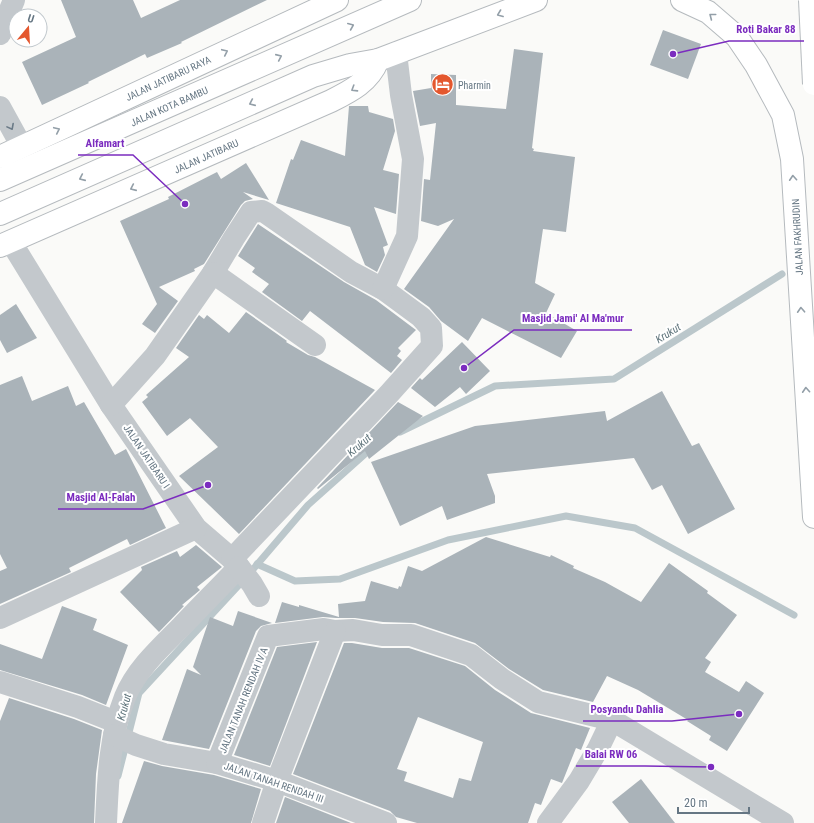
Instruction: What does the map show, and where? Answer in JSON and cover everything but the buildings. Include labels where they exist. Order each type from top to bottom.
[{"type":"main road","name":"JALAN JATIBARU RAYA","points":[[0,156],[337,0]]},
{"type":"main road","name":"JALAN KOTA BAMBU","points":[[0,180],[410,0]]},
{"type":"main road","points":[[0,214],[313,76],[350,65],[387,57],[536,0]]},
{"type":"main road","name":"JALAN FAKHRUDIN","points":[[682,0],[708,12],[737,37],[756,65],[783,115],[792,159],[814,517]]},
{"type":"main road","points":[[810,0],[814,6]]},
{"type":"main road","points":[[810,0],[814,84]]},
{"type":"main road","name":"JALAN JATIBARU","points":[[5,244],[331,102],[358,87],[387,57]]},
{"type":"street","points":[[0,34],[14,0]]},
{"type":"street","points":[[383,289],[407,236],[413,159],[401,95],[387,57]]},
{"type":"street","points":[[0,107],[22,147]]},
{"type":"street","points":[[106,823],[109,768],[123,735],[125,696],[138,673],[153,656],[245,575],[388,395],[432,346],[431,328],[421,317],[383,289],[351,272],[266,213],[262,211],[251,212],[213,273],[155,356],[112,404]]},
{"type":"street","name":"JALAN JATIBARU I","points":[[5,244],[196,528],[245,575]]},
{"type":"street","points":[[213,273],[315,345]]},
{"type":"street","points":[[0,618],[196,528]]},
{"type":"street","name":"JALAN TANAH RENDAH IV A","points":[[217,764],[268,636],[324,629],[335,631]]},
{"type":"street","points":[[263,823],[277,781],[335,631],[353,630],[382,634],[411,635],[470,655],[502,679],[538,702],[612,720],[783,823]]},
{"type":"street","name":"JALAN TANAH RENDAH III","points":[[0,682],[78,707],[123,735],[164,754],[217,764],[277,781],[386,823]]},
{"type":"street","points":[[548,823],[579,781],[598,749],[612,720]]},
{"type":"waterway","name":"Krukut","points":[[400,432],[495,386],[614,379],[782,274]]},
{"type":"waterway","name":"Krukut","points":[[118,776],[139,693],[249,574],[308,505],[373,447]]},
{"type":"waterway","points":[[257,564],[295,581],[340,579],[448,540],[566,516],[635,528],[794,615]]},
{"type":"place","name":"Roti Bakar 88","points":[[673,54]]},
{"type":"place","name":"Pharmin","points":[[443,85]]},
{"type":"place","name":"Alfamart","points":[[185,204]]},
{"type":"place","name":"Masjid Jami' Al Ma'mur","points":[[464,368]]},
{"type":"place","name":"Masjid Al-Falah","points":[[208,485]]},
{"type":"place","name":"Posyandu Dahlia","points":[[739,714]]},
{"type":"place","name":"Balai RW 06","points":[[711,767]]}]
